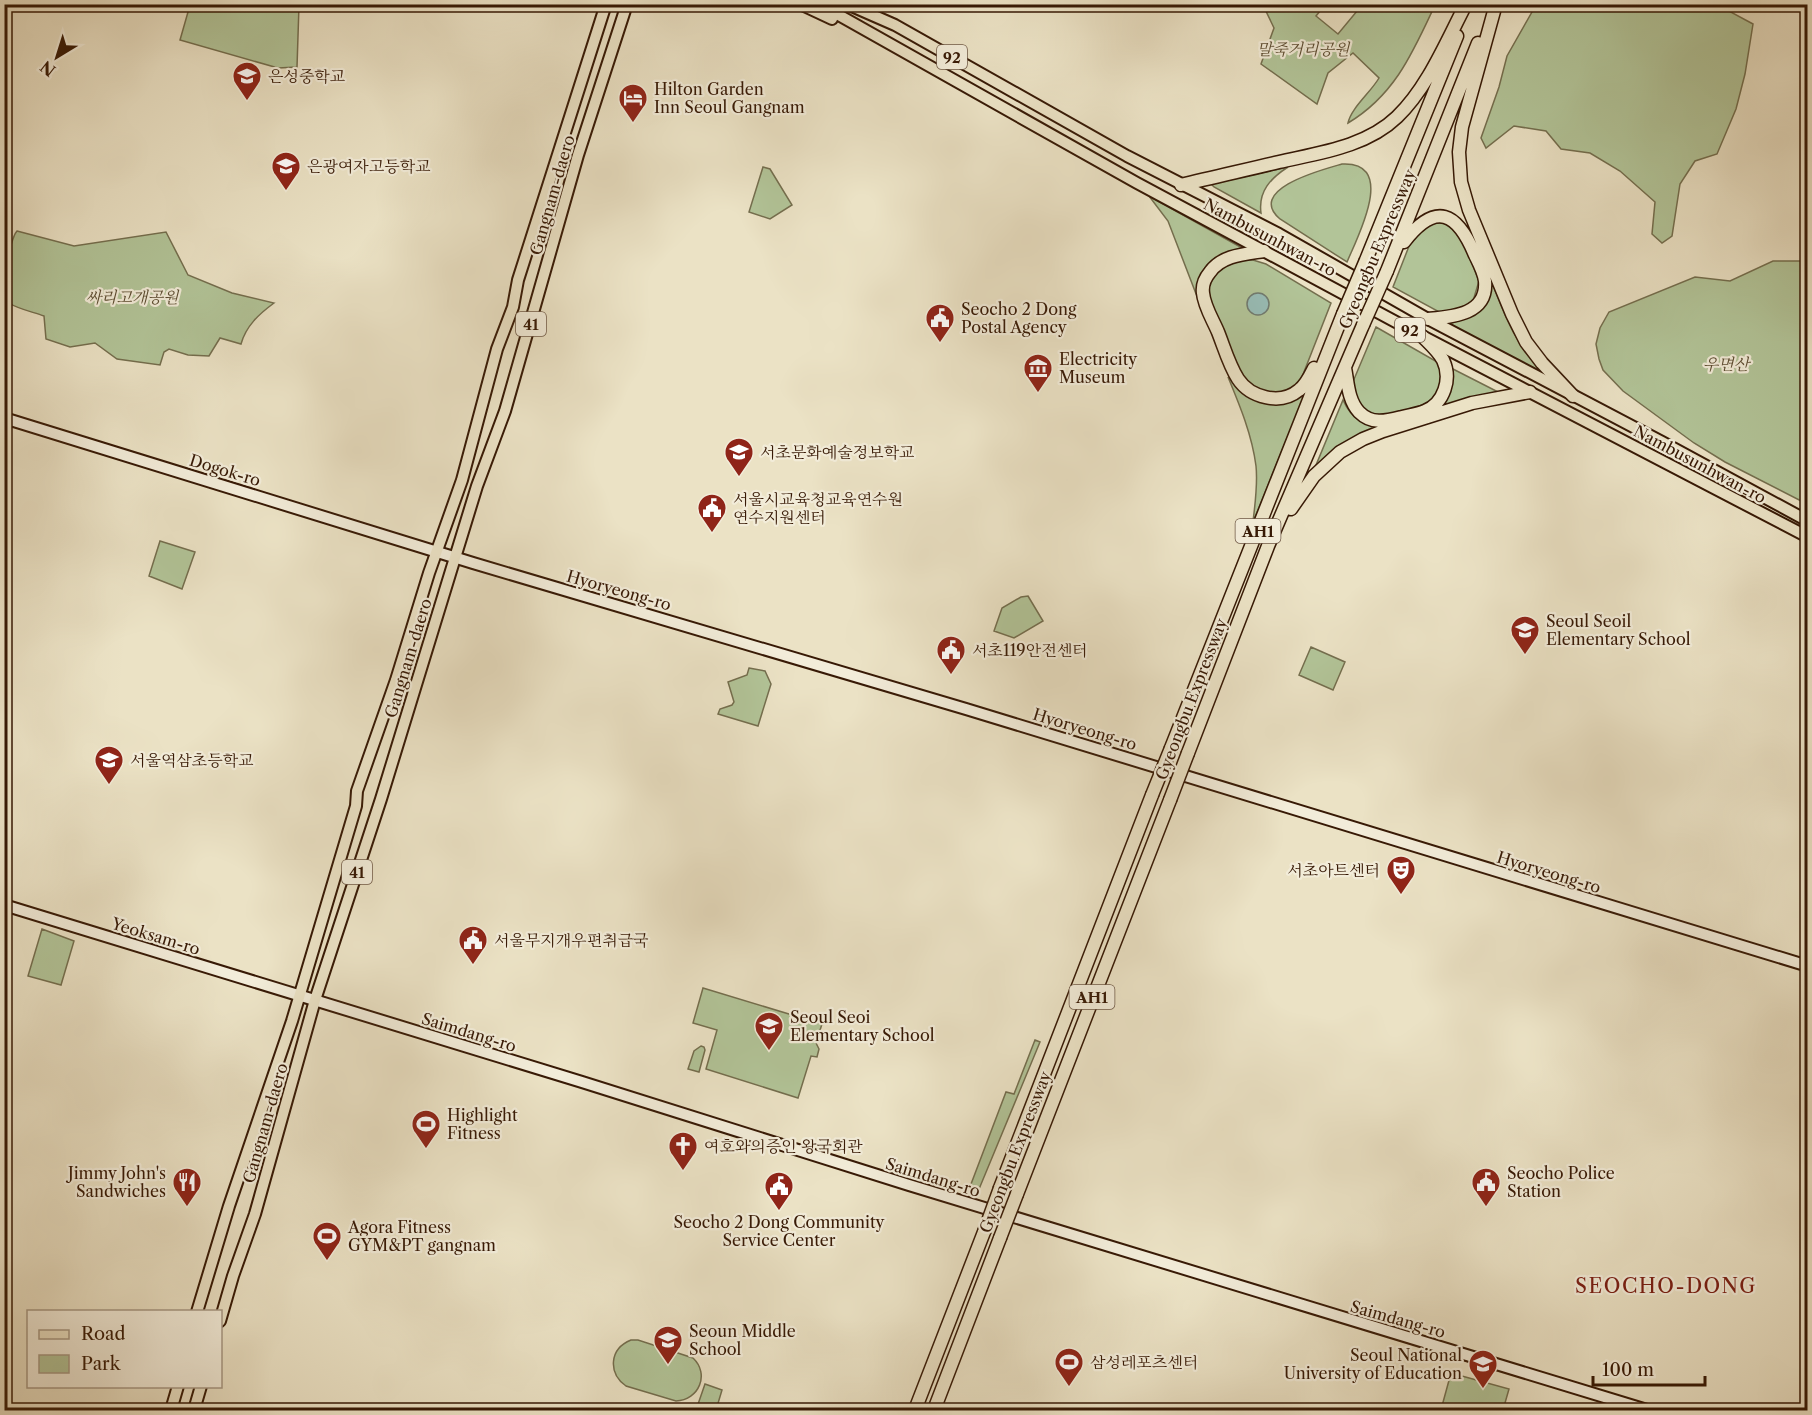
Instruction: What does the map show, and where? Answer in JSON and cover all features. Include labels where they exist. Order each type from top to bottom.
[{"type":"highway","points":[[1181,185],[1330,150],[1381,130],[1400,115],[1419,90],[1468,4]]},
{"type":"highway","name":"Gyeongbu Expressway","points":[[915,1410],[1170,748],[1248,556],[1335,330],[1366,260],[1468,4]]},
{"type":"highway","points":[[1494,4],[1462,127],[1459,152],[1461,182],[1469,210],[1526,342],[1573,396]]},
{"type":"highway","name":"Gyeongbu Expressway","points":[[934,1410],[1268,546],[1395,255],[1494,4]]},
{"type":"highway","points":[[1395,255],[1413,230],[1420,223],[1431,218],[1444,217],[1452,220],[1467,236],[1485,280],[1482,297],[1474,307],[1461,315],[1428,318]]},
{"type":"highway","points":[[1264,251],[1234,256],[1221,262],[1209,272],[1203,288],[1204,299],[1232,368],[1241,382],[1250,391],[1266,397],[1278,399],[1295,393],[1307,381],[1335,330]]},
{"type":"highway","points":[[1345,368],[1351,399],[1358,410],[1369,418],[1383,421],[1425,411],[1435,404],[1442,394],[1447,382],[1447,374],[1440,356],[1422,336]]},
{"type":"highway","points":[[1268,546],[1314,476],[1348,448],[1383,431],[1472,403],[1530,392]]},
{"type":"main road","name":"Gangnam-daero","points":[[197,1310],[299,995],[356,806],[357,791],[462,480],[497,349],[513,307],[521,269],[606,4]]},
{"type":"main road","name":"Gangnam-daero","points":[[222,1314],[232,1276],[255,1214],[315,1000],[381,799],[484,466],[505,411],[542,288],[573,171],[627,4]]},
{"type":"main road","points":[[800,4],[869,34]]},
{"type":"main road","name":"Nambusunhwan-ro","points":[[819,4],[869,34],[1264,251],[1808,537]]},
{"type":"main road","name":"Nambusunhwan-ro","points":[[847,4],[877,17],[1181,185],[1279,234],[1428,318],[1808,521]]},
{"type":"main road","points":[[856,4],[877,17]]},
{"type":"main road","name":"Dogok-ro","points":[[4,418],[455,558]]},
{"type":"main road","name":"Hyoryeong-ro","points":[[455,558],[977,712],[1808,966]]},
{"type":"main road","name":"Yeoksam-ro","points":[[4,905],[315,1000]]},
{"type":"main road","name":"Saimdang-ro","points":[[315,1000],[909,1185],[1647,1410]]},
{"type":"main road","points":[[171,1410],[177,1388]]},
{"type":"main road","points":[[194,1410],[200,1388]]},
{"type":"green space","points":[[190,5],[299,5],[297,67],[278,68],[180,40]]},
{"type":"green space","name":"말죽거리공원","points":[[1263,5],[1325,5],[1316,16],[1338,34],[1362,5],[1435,5],[1410,56],[1390,86],[1364,112],[1348,123],[1353,112],[1379,78],[1353,53],[1328,73],[1317,104],[1261,64],[1274,28]]},
{"type":"green space","points":[[1536,5],[1721,5],[1753,24],[1745,74],[1736,109],[1717,154],[1695,161],[1680,184],[1672,236],[1662,243],[1652,234],[1655,202],[1620,171],[1590,153],[1561,149],[1546,131],[1514,126],[1486,148],[1481,138],[1507,56]]},
{"type":"green space","points":[[1342,164],[1359,166],[1368,175],[1371,187],[1365,220],[1347,262],[1280,219],[1272,208],[1273,198],[1292,182],[1320,170]]},
{"type":"green space","points":[[763,167],[770,169],[792,205],[770,219],[749,212]]},
{"type":"green space","points":[[1288,167],[1267,186],[1262,198],[1261,213],[1211,184]]},
{"type":"green space","points":[[1149,196],[1244,249],[1223,255],[1209,264],[1201,278],[1198,299],[1168,221]]},
{"type":"green space","points":[[1430,223],[1446,223],[1459,232],[1479,281],[1473,301],[1463,309],[1441,313],[1393,287],[1413,236]]},
{"type":"green space","name":"싸리고개공원","points":[[17,231],[74,246],[166,232],[188,275],[232,293],[274,303],[254,321],[241,344],[220,338],[209,356],[188,355],[169,349],[164,352],[160,365],[117,359],[95,343],[70,347],[46,339],[44,316],[21,309],[9,303],[6,298],[5,279],[11,245]]},
{"type":"green space","points":[[1241,260],[1253,260],[1266,264],[1331,303],[1300,382],[1287,391],[1266,391],[1245,383],[1206,293],[1210,280],[1218,271]]},
{"type":"green space","name":"우면산","points":[[1773,261],[1807,261],[1807,504],[1725,462],[1694,443],[1623,391],[1603,370],[1596,344],[1600,328],[1609,312],[1695,277],[1730,281]]},
{"type":"green space","points":[[1489,275],[1512,330],[1548,378],[1449,324],[1464,319]]},
{"type":"green space","points":[[1376,327],[1439,363],[1440,383],[1432,401],[1405,411],[1384,415],[1374,415],[1359,407],[1352,384]]},
{"type":"green space","points":[[1451,368],[1504,395],[1434,410]]},
{"type":"green space","points":[[1228,377],[1253,399],[1302,391],[1305,394],[1253,522],[1257,480],[1254,454],[1245,421]]},
{"type":"green space","points":[[1343,400],[1350,412],[1359,420],[1370,425],[1384,427],[1314,470]]},
{"type":"green space","points":[[160,541],[195,552],[182,589],[149,576]]},
{"type":"green space","points":[[1028,596],[1043,621],[1014,638],[994,631],[1002,608],[1021,597]]},
{"type":"green space","points":[[1311,647],[1345,662],[1333,690],[1299,675]]},
{"type":"green space","points":[[749,668],[765,671],[771,684],[758,726],[718,714],[720,709],[734,702],[728,682],[747,675]]},
{"type":"green space","points":[[42,929],[74,941],[61,985],[28,976]]},
{"type":"green space","points":[[703,988],[822,1024],[816,1043],[819,1049],[817,1057],[811,1056],[798,1098],[706,1069],[717,1030],[693,1023]]},
{"type":"green space","points":[[1035,1040],[1040,1042],[977,1194],[968,1192],[1006,1092],[1014,1094]]},
{"type":"green space","points":[[701,1046],[705,1050],[699,1072],[688,1069],[694,1051]]},
{"type":"green space","points":[[631,1340],[638,1340],[693,1358],[701,1371],[700,1385],[696,1391],[684,1400],[676,1401],[626,1386],[616,1375],[613,1362],[618,1349]]},
{"type":"green space","points":[[1451,1373],[1509,1389],[1503,1410],[1457,1410],[1442,1406]]},
{"type":"green space","points":[[705,1384],[722,1390],[716,1410],[696,1410]]},
{"type":"water","points":[[1258,293],[1266,296],[1269,304],[1266,312],[1258,315],[1250,312],[1247,304],[1250,296]]},
{"type":"place","name":"은성중학교","points":[[247,102]]},
{"type":"place","name":"Hilton Garden Inn Seoul Gangnam","points":[[633,124]]},
{"type":"place","name":"은광여자고등학교","points":[[286,192]]},
{"type":"place","name":"Seocho 2 Dong Postal Agency","points":[[940,344]]},
{"type":"place","name":"Electricity Museum","points":[[1038,394]]},
{"type":"place","name":"서초문화예술정보학교","points":[[739,478]]},
{"type":"place","name":"서울시교육청교육연수원 연수지원센터","points":[[712,534]]},
{"type":"place","name":"Seoul Seoil Elementary School","points":[[1525,656]]},
{"type":"place","name":"서초119안전센터","points":[[951,676]]},
{"type":"place","name":"서울역삼초등학교","points":[[109,786]]},
{"type":"place","name":"서초아트센터","points":[[1401,896]]},
{"type":"place","name":"서울무지개우편취급국","points":[[473,966]]},
{"type":"place","name":"Seoul Seoi Elementary School","points":[[769,1052]]},
{"type":"place","name":"Highlight Fitness","points":[[426,1150]]},
{"type":"place","name":"여호와의증인 왕국회관","points":[[683,1172]]},
{"type":"place","name":"Jimmy John's Sandwiches","points":[[187,1208]]},
{"type":"place","name":"Seocho Police Station","points":[[1486,1208]]},
{"type":"place","name":"Seocho 2 Dong Community Service Center","points":[[779,1212]]},
{"type":"place","name":"Agora Fitness GYM&PT gangnam","points":[[327,1262]]},
{"type":"place","name":"Seoun Middle School","points":[[668,1366]]},
{"type":"place","name":"삼성레포츠센터","points":[[1069,1388]]},
{"type":"place","name":"Seoul National University of Education","points":[[1483,1390]]},
{"type":"district","name":"SEOCHO-DONG","points":[[1666,1286]]}]
